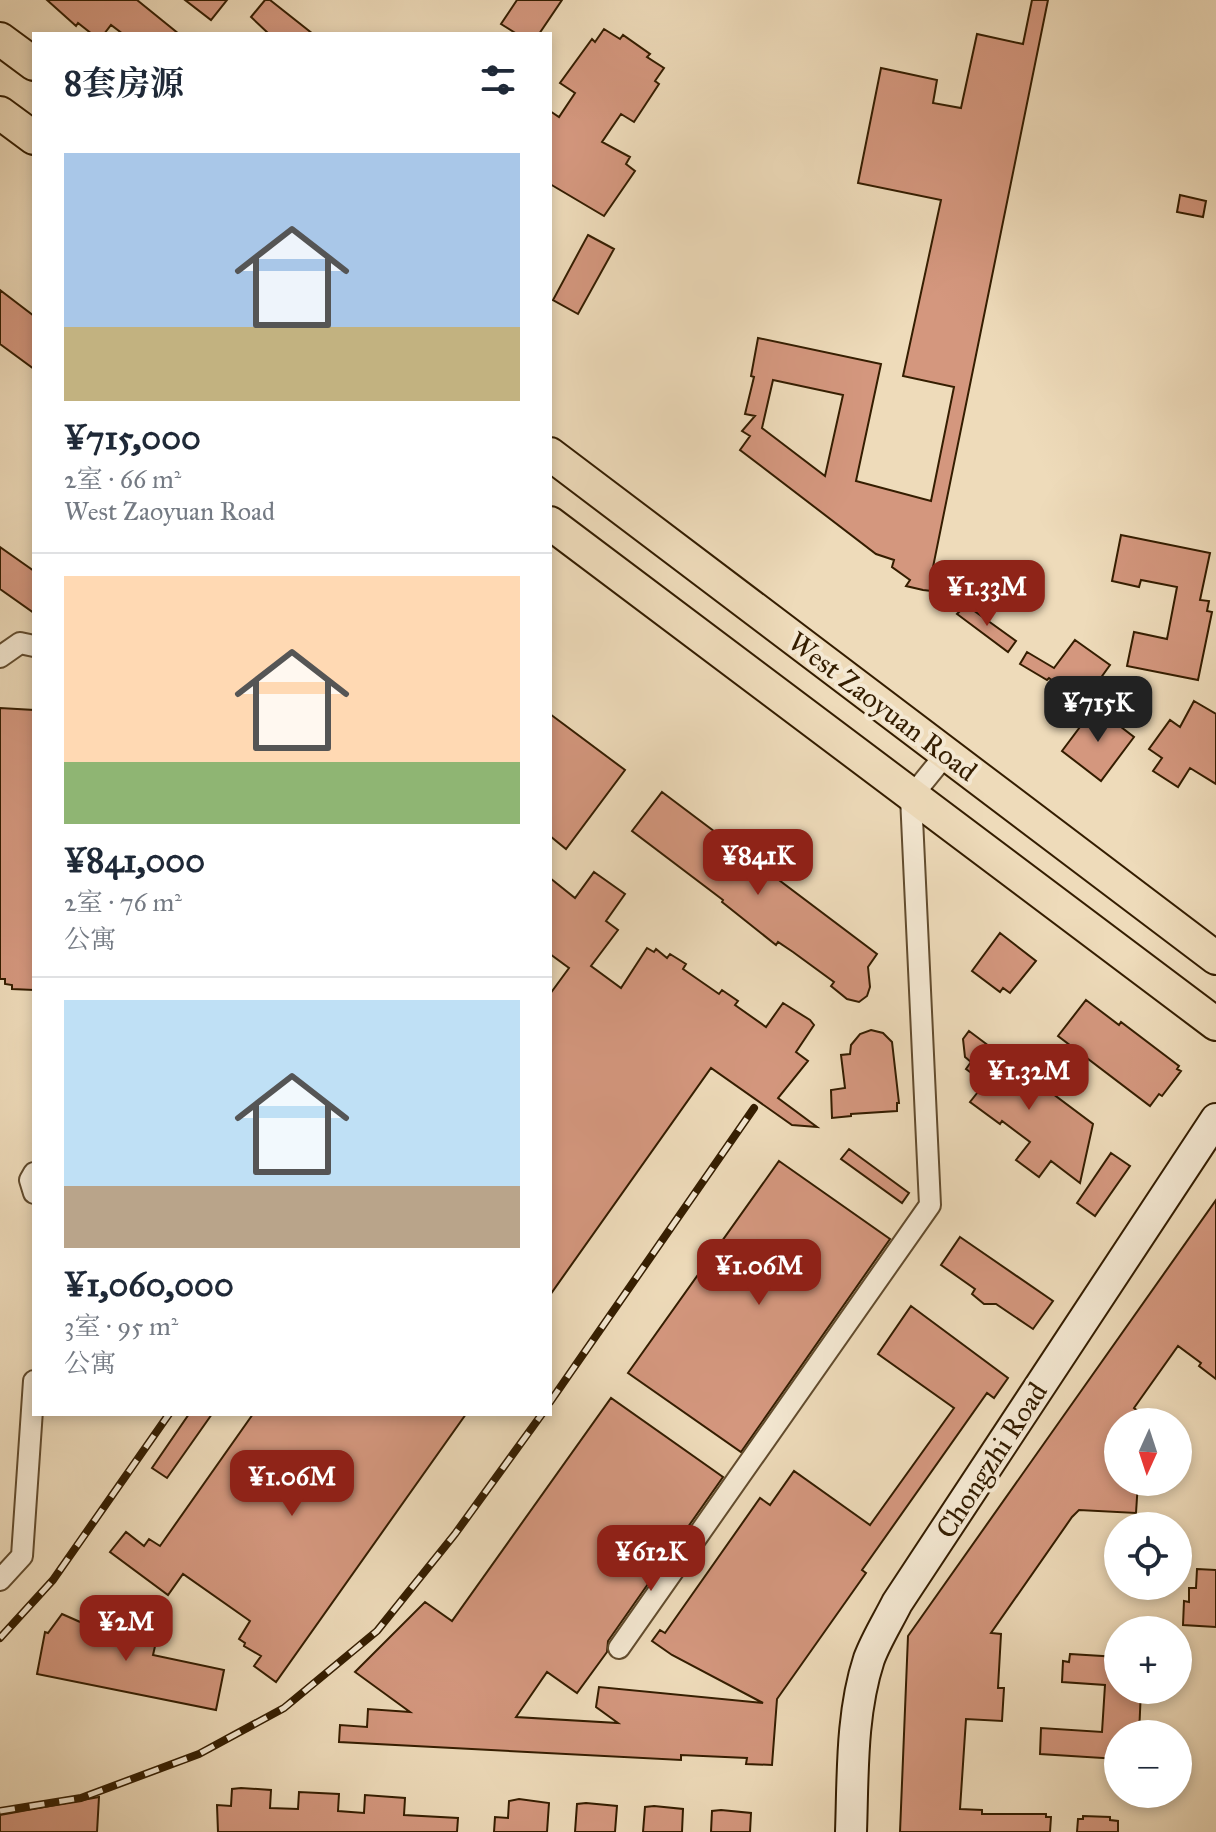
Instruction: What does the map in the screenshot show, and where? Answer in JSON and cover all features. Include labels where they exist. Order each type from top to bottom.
[{"type":"main road","points":[[0,39],[32,63]]},
{"type":"main road","points":[[0,113],[32,137]]},
{"type":"main road","name":"West Zaoyuan Road","points":[[552,456],[1216,958]]},
{"type":"main road","name":"West Zaoyuan Road","points":[[552,525],[1216,1024]]},
{"type":"street","points":[[0,657],[20,643],[32,646]]},
{"type":"street","points":[[619,1648],[930,1205],[911,797],[946,754]]},
{"type":"street","name":"Chongzhi Road","points":[[851,1832],[854,1740],[860,1700],[870,1658],[897,1603],[1216,1119]]},
{"type":"street","points":[[0,1580],[22,1556],[32,1410]]},
{"type":"building","points":[[47,0],[137,0],[177,32],[120,32],[111,25],[106,32],[89,32],[78,23],[76,26]]},
{"type":"building","points":[[185,0],[227,0],[211,20]]},
{"type":"building","points":[[265,0],[270,0],[310,32],[267,32],[251,17]]},
{"type":"building","points":[[517,0],[562,0],[540,32],[514,32],[501,24]]},
{"type":"building","points":[[1032,0],[1048,0],[932,572],[943,575],[940,592],[923,590],[906,586],[910,580],[892,567],[894,560],[876,554],[740,450],[750,436],[742,431],[755,416],[745,414],[754,377],[751,376],[758,338],[881,364],[856,481],[931,501],[954,387],[903,376],[941,200],[858,183],[881,68],[937,80],[933,103],[961,108],[977,34],[1023,44]],"holes":[[[773,380],[843,395],[825,476],[762,428]]]},
{"type":"building","points":[[604,29],[620,39],[623,35],[664,68],[655,81],[659,84],[634,122],[621,114],[602,142],[630,157],[626,164],[635,171],[604,216],[552,185],[552,112],[559,117],[575,93],[560,83],[592,39],[595,42]]},
{"type":"building","points":[[1180,195],[1206,201],[1203,217],[1177,212]]},
{"type":"building","points":[[588,235],[614,249],[578,314],[553,300]]},
{"type":"building","points":[[0,290],[32,314],[32,368],[0,344]]},
{"type":"building","points":[[1121,535],[1210,553],[1200,600],[1209,601],[1207,611],[1212,612],[1198,680],[1127,666],[1134,632],[1167,639],[1177,587],[1141,580],[1139,587],[1112,581]]},
{"type":"building","points":[[0,547],[32,570],[32,612],[0,589]]},
{"type":"building","points":[[966,605],[1016,641],[1008,652],[957,614]]},
{"type":"building","points":[[1075,640],[1110,665],[1082,704],[1049,678],[1047,680],[1020,664],[1027,652],[1054,668]]},
{"type":"building","points":[[1194,701],[1216,714],[1216,784],[1190,768],[1178,787],[1153,771],[1162,758],[1149,749],[1170,720],[1180,727]]},
{"type":"building","points":[[1095,707],[1134,737],[1101,781],[1062,751]]},
{"type":"building","points":[[0,708],[32,710],[32,990],[12,989],[12,985],[5,984],[5,979],[0,979]]},
{"type":"building","points":[[552,715],[625,770],[566,849],[552,838]]},
{"type":"building","points":[[662,792],[877,954],[868,967],[870,987],[867,996],[859,1002],[847,999],[831,986],[834,982],[778,942],[776,945],[632,831]]},
{"type":"building","points":[[594,872],[625,894],[606,921],[618,930],[591,966],[621,988],[647,948],[654,952],[656,949],[667,958],[670,954],[686,964],[683,969],[719,994],[722,990],[738,1001],[735,1005],[766,1027],[783,1003],[810,1020],[814,1025],[796,1052],[808,1061],[778,1098],[817,1127],[792,1125],[711,1068],[552,1292],[552,991],[569,968],[552,955],[552,880],[575,898]]},
{"type":"building","points":[[1000,933],[1036,961],[1010,993],[1003,988],[1000,992],[972,971]]},
{"type":"building","points":[[1086,1000],[1179,1066],[1177,1069],[1181,1071],[1150,1106],[1058,1036]]},
{"type":"building","points":[[871,1030],[883,1033],[892,1042],[899,1103],[897,1111],[832,1118],[831,1090],[845,1088],[841,1055],[850,1054],[851,1045],[860,1034]]},
{"type":"building","points":[[969,1031],[1093,1124],[1080,1183],[1051,1161],[1039,1177],[1016,1160],[1030,1142],[970,1102],[985,1083],[966,1069],[971,1062],[965,1057],[963,1039]]},
{"type":"building","points":[[849,1149],[909,1193],[902,1203],[841,1159]]},
{"type":"building","points":[[1111,1153],[1130,1166],[1095,1216],[1077,1203]]},
{"type":"building","points":[[779,1161],[890,1239],[741,1452],[628,1373]]},
{"type":"building","points":[[1216,1200],[1216,1379],[1178,1346],[1134,1408],[1104,1408],[1104,1496],[1137,1496],[1136,1512],[1079,1510],[1072,1517],[991,1633],[1001,1634],[998,1688],[1004,1688],[1002,1721],[966,1719],[960,1809],[982,1810],[982,1814],[1046,1814],[1046,1817],[1051,1817],[1050,1832],[900,1832],[908,1636]]},
{"type":"building","points":[[960,1237],[1053,1301],[1033,1329],[996,1304],[984,1304],[972,1294],[975,1289],[941,1265]]},
{"type":"building","points":[[911,1306],[1008,1378],[994,1398],[987,1393],[862,1570],[866,1573],[777,1699],[772,1765],[746,1764],[747,1758],[681,1755],[681,1760],[339,1742],[340,1725],[367,1727],[368,1709],[410,1712],[355,1672],[425,1602],[452,1621],[611,1398],[723,1477],[608,1641],[607,1652],[577,1693],[547,1672],[516,1717],[618,1723],[596,1707],[599,1687],[763,1703],[672,1655],[652,1641],[660,1630],[665,1633],[760,1498],[770,1505],[794,1471],[870,1525],[954,1408],[878,1354]]},
{"type":"building","points":[[188,1416],[211,1416],[167,1478],[152,1468]]},
{"type":"building","points":[[252,1416],[465,1416],[276,1682],[254,1666],[261,1656],[244,1646],[245,1643],[239,1639],[250,1621],[183,1574],[168,1595],[110,1552],[126,1532],[144,1546],[149,1539],[160,1546]]},
{"type":"building","points":[[1197,1569],[1216,1570],[1216,1627],[1192,1626],[1192,1616],[1183,1616],[1184,1601],[1192,1600],[1192,1588],[1196,1588]]},
{"type":"building","points":[[62,1614],[112,1636],[116,1620],[159,1629],[153,1655],[224,1670],[216,1710],[37,1674],[45,1632],[48,1633]]},
{"type":"building","points":[[1070,1654],[1104,1656],[1104,1685],[1062,1682],[1063,1661],[1069,1662]]},
{"type":"building","points":[[1104,1701],[1104,1704],[1140,1704],[1140,1720],[1104,1720],[1104,1758],[1040,1754],[1041,1728],[1102,1732]]},
{"type":"building","points":[[232,1789],[271,1790],[270,1808],[298,1809],[299,1792],[339,1794],[338,1811],[364,1813],[365,1795],[405,1798],[404,1815],[458,1818],[457,1832],[218,1832],[217,1805],[231,1806]]},
{"type":"building","points":[[99,1797],[97,1832],[0,1832],[0,1815]]},
{"type":"building","points":[[519,1799],[549,1803],[547,1832],[494,1832],[495,1817],[508,1818],[509,1801]]},
{"type":"building","points":[[577,1804],[617,1806],[615,1832],[575,1832]]},
{"type":"building","points":[[645,1807],[683,1809],[682,1832],[643,1832]]},
{"type":"building","points":[[712,1811],[751,1813],[750,1832],[711,1832]]},
{"type":"building","points":[[1083,1816],[1110,1817],[1110,1820],[1118,1821],[1118,1832],[1077,1832],[1078,1819],[1083,1819]]},
{"type":"railway","points":[[552,1399],[754,1108]]},
{"type":"railway","points":[[0,1638],[53,1580],[168,1416]]},
{"type":"railway","points":[[0,1811],[81,1798],[199,1754],[284,1708],[377,1631],[455,1534],[541,1416]]}]
